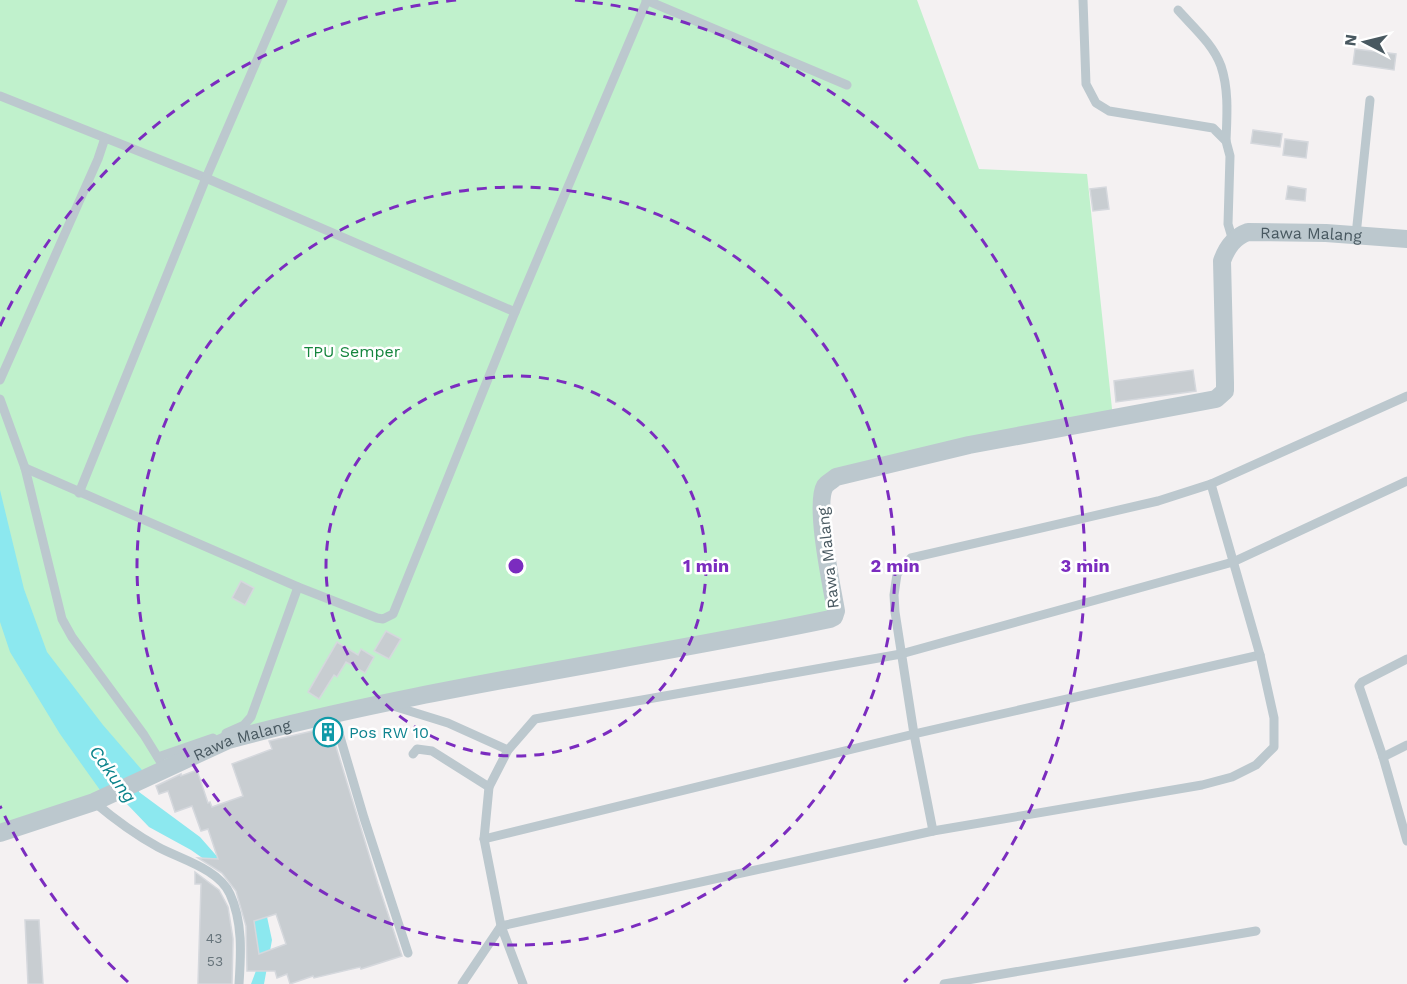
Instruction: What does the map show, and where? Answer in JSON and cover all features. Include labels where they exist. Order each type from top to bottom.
[{"type":"street","name":"Rawa Malang","points":[[0,833],[98,800],[157,767],[228,740],[333,713],[834,617],[836,611],[822,521],[822,496],[825,486],[836,477],[969,445],[1221,396],[1225,391],[1222,261],[1226,249],[1239,235],[1248,232],[1407,239]]},
{"type":"lane","points":[[79,493],[206,178],[283,0]]},
{"type":"lane","points":[[25,468],[298,587],[383,619],[393,614],[515,312],[647,0],[847,85]]},
{"type":"lane","points":[[1083,0],[1086,84],[1095,103],[1109,111],[1213,128],[1226,141]]},
{"type":"lane","points":[[1178,10],[1208,43],[1221,65],[1227,99],[1226,141],[1230,156],[1228,224],[1233,241]]},
{"type":"lane","points":[[0,96],[206,178],[515,312]]},
{"type":"lane","points":[[1356,235],[1370,100]]},
{"type":"lane","points":[[0,380],[98,159],[105,138]]},
{"type":"lane","points":[[933,831],[914,734],[894,595],[897,574],[911,558],[1158,501],[1211,484],[1407,396]]},
{"type":"lane","points":[[0,399],[25,468],[62,619],[72,637],[125,707],[157,767],[248,722],[298,587]]},
{"type":"lane","points":[[523,984],[501,926],[484,839],[489,787],[507,750],[534,719],[901,654],[1233,562],[1407,481]]},
{"type":"lane","points":[[462,984],[501,926],[933,831],[1202,785],[1232,777],[1256,765],[1274,747],[1274,718],[1260,655],[1211,484]]},
{"type":"lane","points":[[484,839],[914,734],[1260,655]]},
{"type":"lane","points":[[1407,659],[1362,682],[1359,686],[1383,757],[1407,841]]},
{"type":"lane","points":[[385,704],[448,723],[507,750]]},
{"type":"lane","points":[[333,713],[408,953]]},
{"type":"lane","points":[[1383,757],[1407,745]]},
{"type":"lane","points":[[413,754],[417,750],[432,751],[489,787]]},
{"type":"lane","points":[[98,800],[114,819],[157,847],[185,858],[211,873],[230,892],[242,949],[239,984]]},
{"type":"lane","points":[[944,984],[1256,931]]},
{"type":"green space","name":"TPU Semper","points":[[0,0],[917,0],[979,169],[1087,174],[1113,418],[825,486],[836,611],[228,740],[0,833]]},
{"type":"water","name":"Cakung","points":[[0,490],[24,589],[47,652],[103,725],[148,777],[105,797],[60,734],[10,652],[0,622]]},
{"type":"water","points":[[139,783],[139,792],[200,837],[266,912],[272,940],[264,984],[251,984],[260,960],[250,905],[221,871],[191,850],[149,827],[125,802],[123,792]]},
{"type":"building","points":[[1355,49],[1396,54],[1394,70],[1353,64]]},
{"type":"building","points":[[1253,130],[1282,134],[1280,147],[1251,143]]},
{"type":"building","points":[[1285,139],[1308,142],[1306,158],[1283,155]]},
{"type":"building","points":[[1288,186],[1306,189],[1305,201],[1286,199]]},
{"type":"building","points":[[1106,187],[1109,209],[1093,211],[1090,189]]},
{"type":"building","points":[[1193,370],[1196,391],[1116,402],[1114,381]]},
{"type":"building","points":[[241,581],[254,588],[245,605],[232,598]]},
{"type":"building","points":[[386,631],[401,639],[389,659],[374,651]]},
{"type":"building","points":[[337,642],[358,655],[361,649],[374,657],[365,673],[346,662],[337,677],[334,675],[319,699],[308,692]]},
{"type":"building","points":[[330,727],[402,956],[361,969],[360,967],[314,978],[313,976],[290,984],[287,974],[277,978],[275,971],[247,971],[246,926],[236,891],[222,873],[198,858],[218,859],[208,829],[201,831],[192,806],[175,812],[168,791],[159,794],[156,786],[181,774],[181,776],[197,770],[208,803],[210,802],[212,807],[243,796],[232,764],[272,749],[269,741]],"holes":[[[276,914],[286,944],[259,954],[254,921]]]},
{"type":"building","points":[[195,872],[219,890],[228,907],[233,939],[232,984],[198,984],[201,884],[195,884]]},
{"type":"building","points":[[25,920],[39,920],[43,984],[28,984]]},
{"type":"place","name":"Pos RW 10","points":[[328,732]]}]
